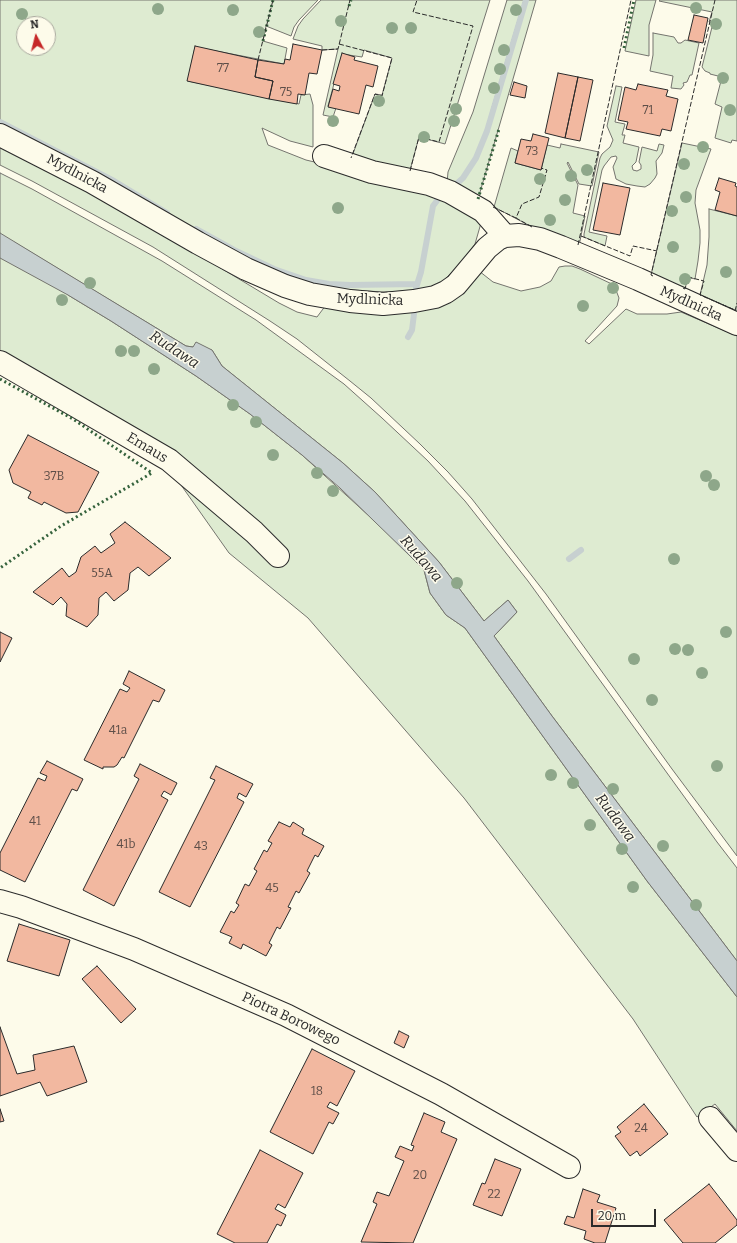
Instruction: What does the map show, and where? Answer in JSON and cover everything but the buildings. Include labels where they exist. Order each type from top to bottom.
[{"type":"street","name":"Mydlnicka","points":[[0,135],[92,182],[246,269],[285,286],[324,298],[383,304],[408,302],[435,297],[456,285],[487,248],[498,239],[505,236],[519,235],[529,236],[554,244],[644,282],[737,324]]},
{"type":"street","points":[[324,156],[372,172],[429,184],[450,192],[483,211],[505,236]]},
{"type":"street","name":"Emaus","points":[[0,362],[169,460],[254,532],[278,556]]},
{"type":"street","name":"Piotra Borowego","points":[[0,901],[21,906],[134,949],[286,1014],[441,1094],[569,1167]]},
{"type":"street","points":[[710,1118],[737,1150]]},
{"type":"green space","points":[[0,0],[318,0],[299,20],[294,27],[291,36],[266,26],[263,41],[287,48],[284,64],[195,47],[188,81],[299,104],[301,95],[310,94],[313,105],[313,147],[290,141],[262,128],[268,145],[306,160],[424,188],[481,223],[475,244],[461,263],[441,283],[430,288],[383,292],[336,289],[296,280],[264,267],[0,125]]},
{"type":"green space","points":[[321,0],[490,0],[445,144],[419,137],[409,174],[351,159],[375,94],[382,95],[392,58],[364,50],[362,57],[342,54],[328,106],[336,108],[333,117],[323,115],[338,49],[322,50],[322,46],[293,39],[298,26],[303,19]]},
{"type":"green space","points":[[507,0],[524,0],[491,111],[494,110],[527,0],[536,0],[478,199],[447,183],[448,172],[473,112]]},
{"type":"green space","points":[[636,0],[656,0],[649,25],[649,56],[625,51]]},
{"type":"green space","points":[[737,0],[737,141],[732,140],[731,143],[715,138],[722,107],[715,104],[722,77],[710,74],[702,67],[713,23],[709,22],[712,12],[659,1]]},
{"type":"green space","points":[[653,33],[674,37],[678,43],[685,40],[699,43],[692,75],[690,75],[687,82],[683,83],[684,85],[681,89],[671,88],[673,76],[650,71],[653,55]]},
{"type":"green space","points":[[616,86],[622,87],[615,122],[625,124],[622,135],[625,135],[623,143],[639,147],[636,162],[632,166],[633,170],[637,171],[641,169],[639,162],[642,147],[657,151],[659,144],[664,145],[662,153],[656,161],[657,174],[650,184],[645,187],[626,184],[616,179],[613,167],[617,158],[616,156],[611,157],[604,166],[589,232],[607,236],[605,246],[584,237],[584,234],[600,158],[602,154],[610,147],[613,140],[607,126]]},
{"type":"green space","points":[[682,143],[711,149],[696,190],[695,203],[700,230],[700,243],[695,279],[688,277],[685,289],[651,275]]},
{"type":"green space","points":[[0,144],[89,189],[279,303],[297,312],[317,317],[326,305],[390,311],[479,271],[493,282],[521,291],[540,287],[551,281],[559,267],[572,266],[614,285],[619,298],[617,306],[585,341],[589,344],[626,309],[637,314],[667,314],[681,312],[737,336],[737,856],[672,769],[546,594],[472,499],[420,444],[371,398],[297,339],[270,321],[153,247],[0,165]]},
{"type":"green space","points":[[561,144],[599,152],[592,186],[579,184],[568,162],[567,163],[578,185],[573,213],[585,216],[579,246],[536,229],[494,207],[511,148],[518,151],[515,163],[541,170],[547,145],[560,148]]},
{"type":"green space","points":[[0,173],[32,189],[162,261],[256,320],[344,384],[428,461],[465,501],[528,581],[737,868],[737,961],[552,716],[494,636],[517,612],[508,600],[484,621],[439,562],[375,492],[343,463],[222,366],[212,350],[186,346],[14,242],[68,295],[196,376],[250,414],[302,455],[379,525],[424,570],[430,593],[446,615],[465,628],[647,881],[737,997],[737,1131],[715,1104],[697,1117],[633,1019],[464,798],[308,618],[229,553],[169,468],[0,358]]},
{"type":"green space","points":[[709,209],[737,216],[737,315],[734,314],[735,310],[700,295],[707,265]]},
{"type":"water","name":"Rudawa","points":[[0,233],[186,346],[193,347],[196,342],[212,350],[222,366],[343,463],[375,492],[439,562],[484,621],[508,600],[517,612],[494,636],[552,716],[737,961],[737,997],[647,881],[465,628],[446,615],[430,593],[424,570],[340,488],[302,455],[250,414],[196,376],[111,321],[68,295],[0,258]]},
{"type":"waterway","points":[[454,186],[463,178],[476,158],[487,131],[526,0]]},
{"type":"waterway","points":[[0,122],[114,181],[167,213]]},
{"type":"waterway","points":[[416,288],[421,272],[433,206],[439,198]]},
{"type":"waterway","points":[[196,229],[234,250],[274,269],[306,280],[329,284],[350,285],[417,284]]},
{"type":"waterway","points":[[408,337],[412,330],[414,314]]},
{"type":"waterway","points":[[569,559],[581,550]]},
{"type":"hedge","points":[[263,41],[273,0]]},
{"type":"hedge","points":[[349,6],[351,0]]},
{"type":"hedge","points":[[624,48],[634,0]]},
{"type":"hedge","points":[[478,199],[499,129]]},
{"type":"hedge","points":[[0,379],[73,419],[152,473],[61,526],[0,568]]},
{"type":"fence","points":[[258,60],[273,0]]},
{"type":"fence","points":[[322,50],[338,49],[350,0]]},
{"type":"fence","points":[[410,171],[419,137],[439,142],[473,26],[413,12],[417,0]]},
{"type":"fence","points":[[578,245],[631,0]]},
{"type":"fence","points":[[653,276],[651,275],[715,0]]},
{"type":"fence","points":[[339,44],[392,58],[382,96],[375,94],[351,158]]},
{"type":"fence","points":[[532,227],[516,218],[522,204],[539,197],[547,170],[541,168]]},
{"type":"fence","points":[[493,207],[516,218]]},
{"type":"fence","points":[[581,236],[630,256],[633,246],[657,251]]},
{"type":"fence","points":[[683,288],[685,289],[688,277],[704,281],[700,295],[735,310]]},
{"type":"fence","points":[[735,311],[737,303]]}]
